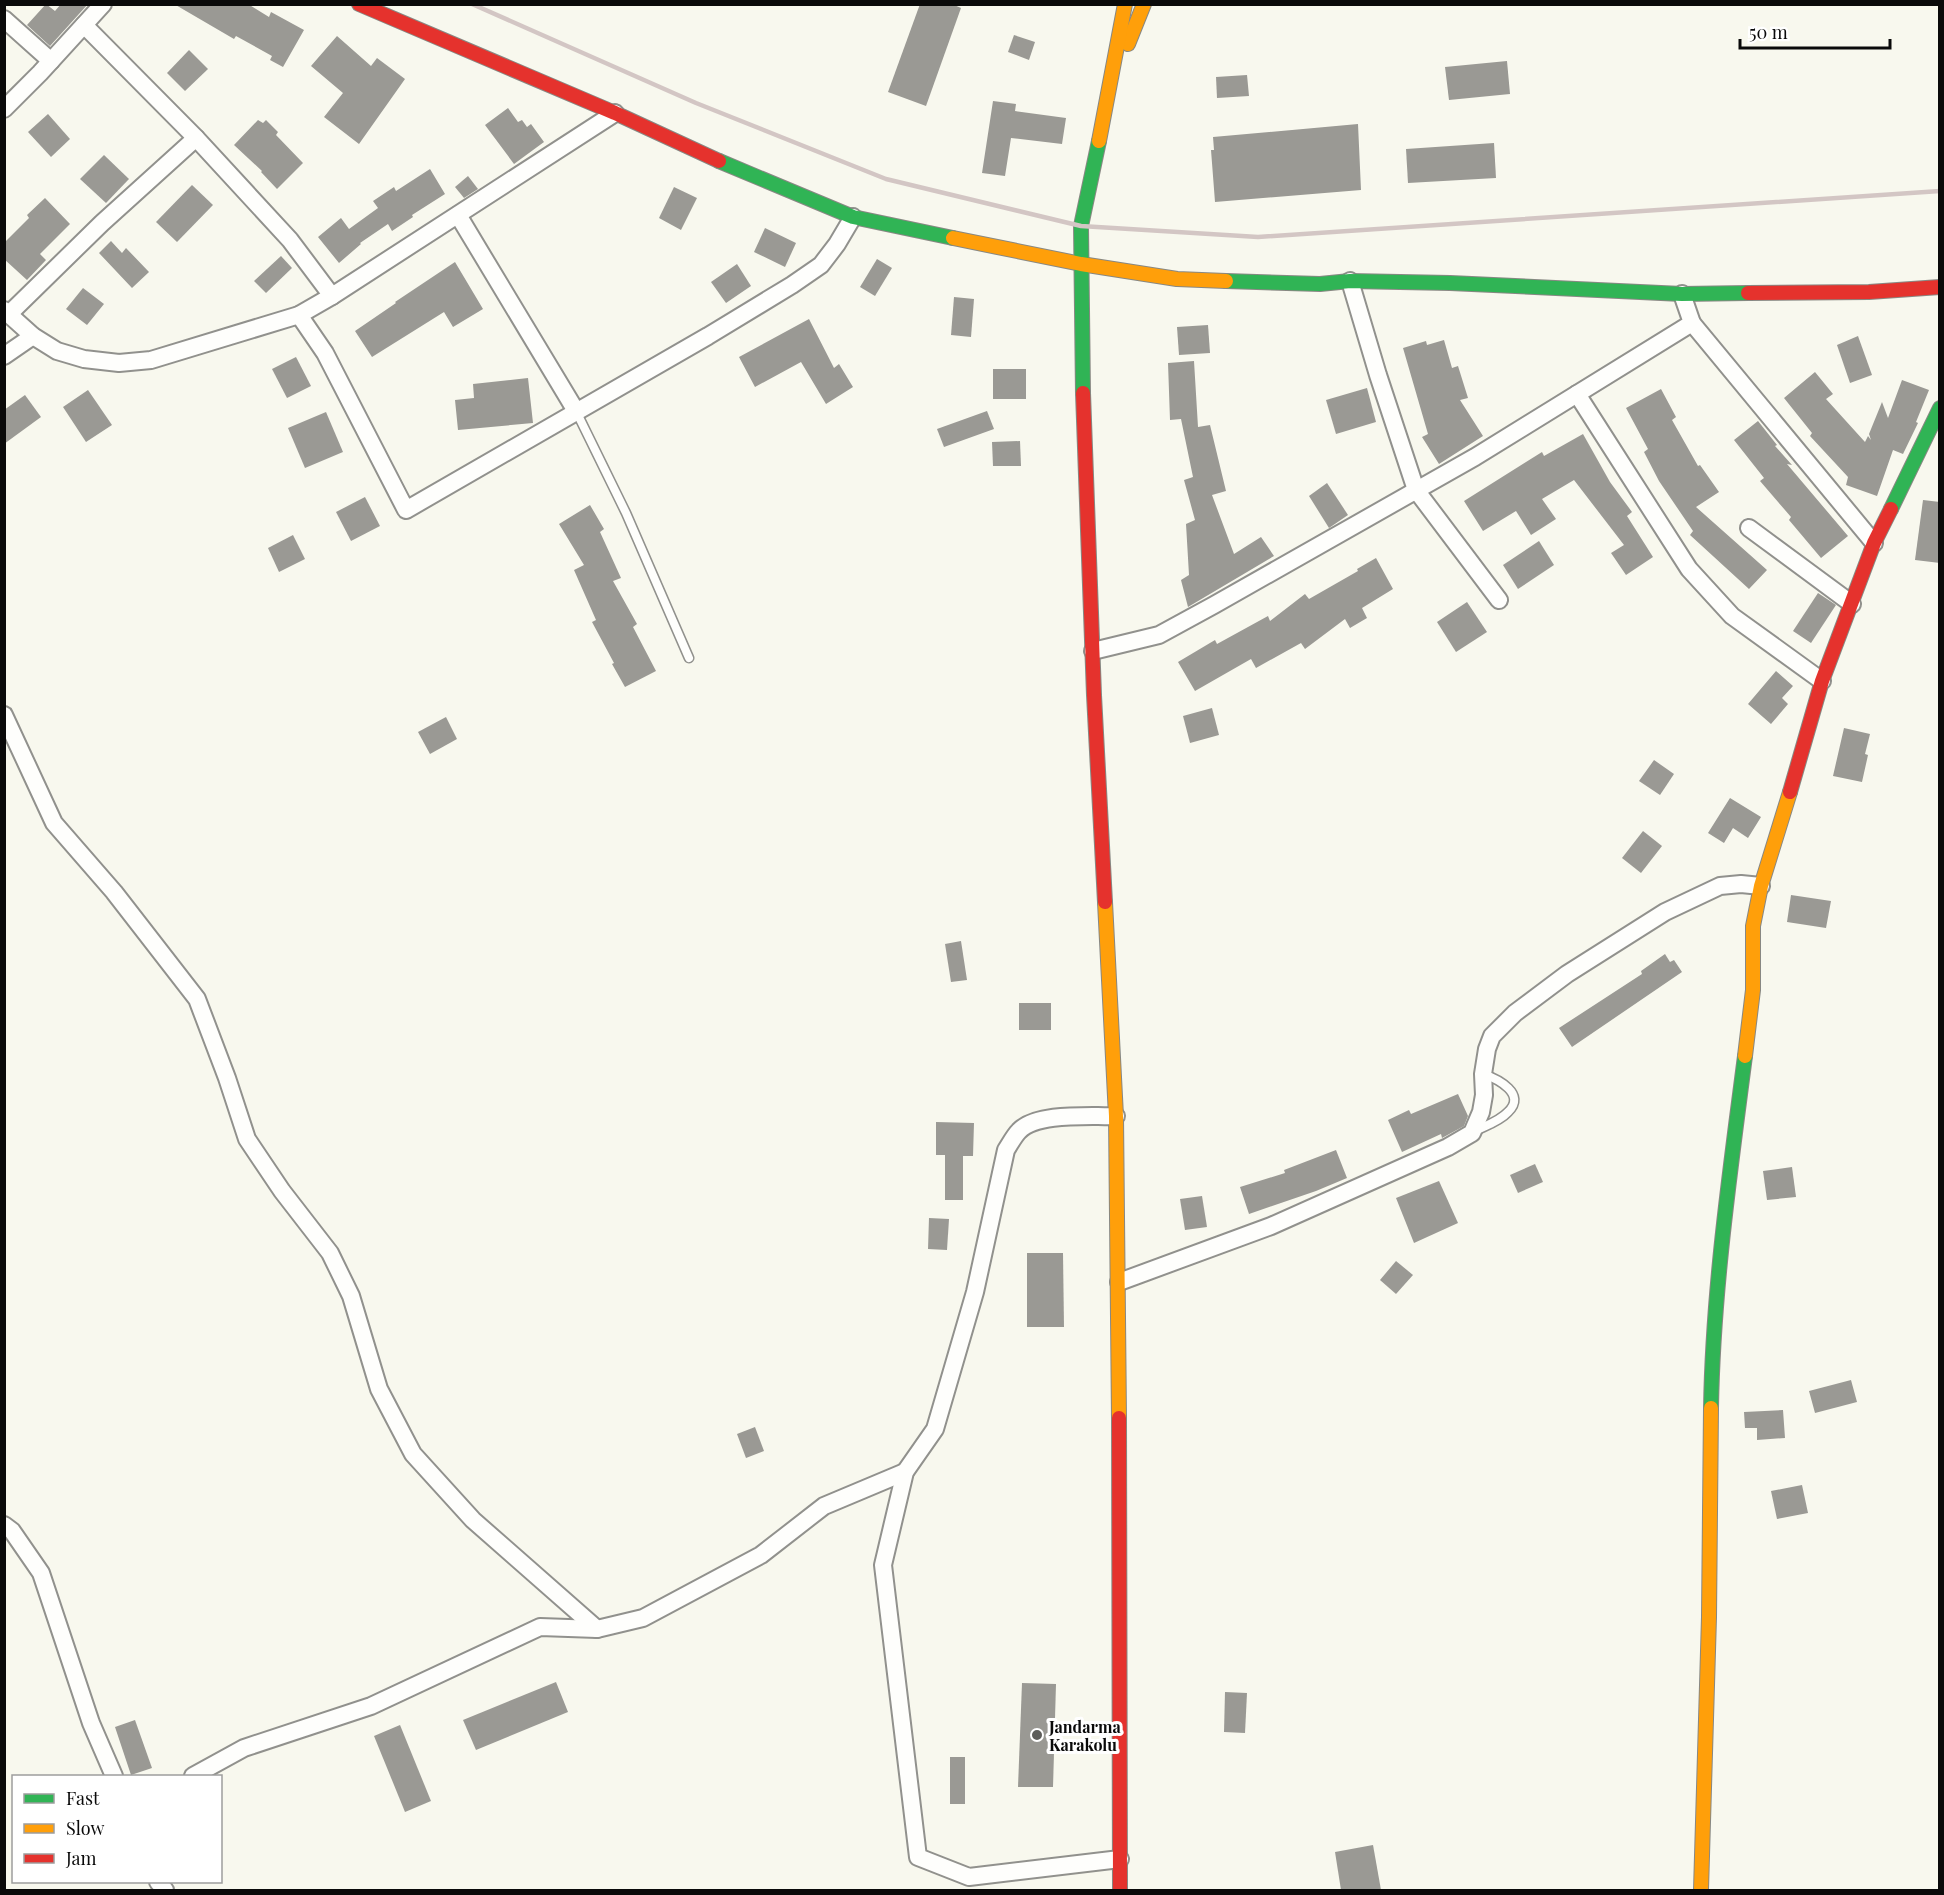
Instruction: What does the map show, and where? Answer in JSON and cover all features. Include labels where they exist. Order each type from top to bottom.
[{"type":"street","points":[[4,109],[51,62],[103,4]]},
{"type":"street","points":[[359,4],[615,113],[743,172],[853,217],[1081,264],[1177,279],[1320,284],[1350,281],[1682,294],[1869,292],[1940,287]]},
{"type":"street","points":[[1120,1890],[1119,1282],[1116,1116],[1093,651],[1081,226],[1125,4]]},
{"type":"street","points":[[1109,93],[1144,4]]},
{"type":"street","points":[[4,19],[51,62]]},
{"type":"street","points":[[84,25],[196,138],[290,240],[332,296]]},
{"type":"street","points":[[196,138],[7,312],[33,336],[57,351],[84,359],[119,363],[151,360],[299,315],[615,113]]},
{"type":"street","points":[[458,215],[576,411]]},
{"type":"street","points":[[299,315],[325,353],[406,510],[708,336],[821,266],[853,217]]},
{"type":"street","points":[[1350,281],[1416,490],[1500,600]]},
{"type":"street","points":[[1682,294],[1692,323],[1874,543]]},
{"type":"street","points":[[1093,651],[1159,635],[1280,569],[1475,457],[1692,323]]},
{"type":"street","points":[[4,356],[33,336]]},
{"type":"street","points":[[1577,394],[1689,569],[1732,616],[1822,681]]},
{"type":"street","points":[[1701,1890],[1709,1617],[1712,1357],[1730,1169],[1753,990],[1753,926],[1761,886],[1786,810],[1822,681],[1874,543],[1935,425],[1940,408]]},
{"type":"street","points":[[1749,528],[1852,604]]},
{"type":"street","points":[[4,715],[54,823],[114,892],[197,999],[247,1139],[282,1191],[330,1253],[351,1296],[380,1389],[414,1454],[473,1520],[597,1629]]},
{"type":"street","points":[[1119,1282],[1271,1226],[1448,1147],[1472,1133],[1481,1112],[1484,1095],[1483,1074],[1486,1049],[1492,1036],[1515,1013],[1567,974],[1665,912],[1720,886],[1741,884],[1761,886]]},
{"type":"street","points":[[1116,1116],[1034,1121],[1019,1130],[1006,1150],[975,1292],[935,1429],[904,1472],[883,1565],[918,1857],[969,1877],[1119,1859]]},
{"type":"street","points":[[195,1775],[244,1748],[371,1706],[540,1627],[597,1629],[643,1618],[761,1555],[824,1506],[904,1472]]},
{"type":"street","points":[[4,1525],[12,1532],[41,1573],[91,1723],[114,1775]]},
{"type":"lane","points":[[576,411],[626,513],[689,658]]},
{"type":"lane","points":[[1472,1133],[1509,1112],[1514,1100],[1514,1093],[1504,1084],[1483,1074]]},
{"type":"building","points":[[46,4],[55,11],[61,4],[88,4],[50,46],[27,25]]},
{"type":"building","points":[[174,4],[248,4],[269,17],[271,12],[304,30],[283,67],[270,60],[272,56],[236,36],[234,39]]},
{"type":"building","points":[[920,4],[952,4],[961,8],[926,106],[888,92]]},
{"type":"building","points":[[1014,35],[1035,42],[1029,60],[1008,52]]},
{"type":"building","points":[[337,36],[371,66],[377,58],[405,79],[359,144],[324,117],[343,93],[311,66]]},
{"type":"building","points":[[189,50],[208,69],[185,91],[167,73]]},
{"type":"building","points":[[1507,61],[1510,94],[1449,100],[1445,67]]},
{"type":"building","points":[[1247,75],[1249,96],[1217,98],[1216,77]]},
{"type":"building","points":[[993,101],[1016,104],[1015,111],[1066,118],[1062,144],[1011,138],[1005,176],[982,173]]},
{"type":"building","points":[[508,108],[518,122],[522,120],[527,127],[531,124],[544,142],[514,164],[485,125]]},
{"type":"building","points":[[48,114],[70,139],[51,157],[28,132]]},
{"type":"building","points":[[258,120],[263,123],[266,120],[278,132],[276,135],[303,163],[277,189],[262,171],[234,145]]},
{"type":"building","points":[[1358,124],[1361,190],[1215,202],[1211,150],[1214,150],[1213,137]]},
{"type":"building","points":[[1494,143],[1496,178],[1408,183],[1406,149]]},
{"type":"building","points":[[104,155],[129,179],[106,203],[80,179]]},
{"type":"building","points":[[430,169],[445,194],[392,231],[388,224],[360,243],[339,263],[318,237],[341,218],[349,229],[378,208],[373,201],[394,187],[396,191]]},
{"type":"building","points":[[468,176],[478,189],[464,198],[455,187]]},
{"type":"building","points":[[192,185],[213,205],[177,242],[156,222]]},
{"type":"building","points":[[674,187],[697,198],[681,230],[659,218]]},
{"type":"building","points":[[45,198],[70,224],[40,254],[46,260],[27,280],[4,259],[4,243],[29,218],[27,215]]},
{"type":"building","points":[[765,228],[796,243],[785,267],[754,252]]},
{"type":"building","points":[[111,241],[122,253],[126,248],[149,272],[132,288],[99,253]]},
{"type":"building","points":[[281,256],[292,268],[266,293],[254,281]]},
{"type":"building","points":[[877,259],[892,268],[875,296],[860,287]]},
{"type":"building","points":[[455,262],[483,309],[453,327],[444,312],[372,357],[355,331]]},
{"type":"building","points":[[737,264],[751,286],[726,303],[711,282]]},
{"type":"building","points":[[83,288],[104,304],[87,325],[66,309]]},
{"type":"building","points":[[954,297],[974,299],[971,337],[951,335]]},
{"type":"building","points":[[809,319],[834,368],[839,364],[853,387],[826,404],[801,362],[755,387],[739,357]]},
{"type":"building","points":[[1208,325],[1210,353],[1179,355],[1177,327]]},
{"type":"building","points":[[1858,336],[1872,375],[1850,383],[1837,345]]},
{"type":"building","points":[[1444,340],[1452,368],[1458,366],[1468,398],[1460,400],[1483,436],[1439,464],[1422,437],[1428,434],[1403,348],[1426,341],[1427,345]]},
{"type":"building","points":[[296,357],[311,386],[287,398],[272,369]]},
{"type":"building","points":[[1194,361],[1198,427],[1210,425],[1226,491],[1212,495],[1234,554],[1261,537],[1274,556],[1188,607],[1181,580],[1189,575],[1186,524],[1195,520],[1184,480],[1193,477],[1181,419],[1170,420],[1168,363]]},
{"type":"building","points":[[993,369],[1026,369],[1026,399],[993,399]]},
{"type":"building","points":[[1815,372],[1833,394],[1826,399],[1865,442],[1868,436],[1871,440],[1869,434],[1882,402],[1888,418],[1902,380],[1929,390],[1916,422],[1918,423],[1903,454],[1893,450],[1877,496],[1846,485],[1848,477],[1810,436],[1812,433],[1784,398]]},
{"type":"building","points":[[528,378],[533,423],[458,430],[455,400],[474,398],[473,384]]},
{"type":"building","points":[[1367,388],[1376,422],[1336,434],[1326,400]]},
{"type":"building","points":[[1661,389],[1676,417],[1672,420],[1698,466],[1700,465],[1719,492],[1696,507],[1767,570],[1749,589],[1690,535],[1693,531],[1659,481],[1644,452],[1648,449],[1626,408]]},
{"type":"building","points":[[88,390],[112,425],[86,442],[63,407]]},
{"type":"building","points":[[25,395],[41,417],[4,444],[4,410]]},
{"type":"building","points":[[987,411],[994,429],[944,447],[937,429]]},
{"type":"building","points":[[326,412],[343,452],[305,468],[288,428]]},
{"type":"building","points":[[1758,421],[1777,445],[1775,446],[1792,465],[1787,464],[1848,536],[1821,558],[1789,520],[1791,517],[1760,481],[1764,478],[1734,440]]},
{"type":"building","points":[[1583,434],[1610,482],[1632,512],[1627,516],[1653,557],[1626,575],[1611,553],[1624,545],[1574,480],[1542,499],[1556,519],[1531,535],[1516,511],[1483,531],[1464,501],[1542,452],[1544,456]]},
{"type":"building","points":[[1020,441],[1021,466],[993,466],[992,442]]},
{"type":"building","points":[[1327,483],[1348,515],[1329,528],[1309,496]]},
{"type":"building","points":[[365,497],[380,526],[351,541],[336,512]]},
{"type":"building","points":[[1923,500],[1940,502],[1940,563],[1915,560]]},
{"type":"building","points":[[590,505],[604,529],[600,532],[621,578],[613,581],[637,624],[633,627],[656,671],[625,687],[592,622],[596,620],[574,570],[584,565],[559,524]]},
{"type":"building","points":[[293,535],[305,559],[279,572],[268,548]]},
{"type":"building","points":[[1539,541],[1554,565],[1518,589],[1503,565]]},
{"type":"building","points":[[1376,558],[1393,589],[1362,608],[1367,618],[1350,628],[1345,619],[1305,649],[1301,643],[1256,668],[1251,659],[1195,691],[1178,662],[1215,640],[1217,644],[1268,616],[1270,621],[1305,594],[1309,599]]},
{"type":"building","points":[[1818,593],[1836,605],[1811,643],[1793,631]]},
{"type":"building","points":[[1467,602],[1487,632],[1456,652],[1437,622]]},
{"type":"building","points":[[1776,671],[1793,686],[1782,698],[1788,704],[1771,724],[1748,704]]},
{"type":"building","points":[[1212,708],[1219,735],[1190,743],[1183,716]]},
{"type":"building","points":[[446,717],[457,739],[430,754],[418,732]]},
{"type":"building","points":[[1844,728],[1870,734],[1862,782],[1833,776]]},
{"type":"building","points":[[1654,760],[1674,774],[1660,795],[1639,781]]},
{"type":"building","points":[[1730,798],[1761,817],[1748,838],[1733,828],[1724,843],[1708,833]]},
{"type":"building","points":[[1643,831],[1662,846],[1641,873],[1622,858]]},
{"type":"building","points":[[1791,895],[1831,901],[1826,928],[1787,922]]},
{"type":"building","points":[[961,941],[967,980],[951,982],[945,944]]},
{"type":"building","points":[[1665,954],[1670,962],[1674,960],[1682,972],[1572,1047],[1559,1028],[1642,974],[1641,971]]},
{"type":"building","points":[[1019,1003],[1051,1003],[1051,1030],[1019,1030]]},
{"type":"building","points":[[1458,1094],[1468,1116],[1464,1126],[1442,1138],[1441,1134],[1402,1152],[1388,1120],[1409,1110],[1411,1114]]},
{"type":"building","points":[[936,1122],[974,1123],[973,1156],[963,1156],[963,1200],[945,1200],[945,1155],[936,1155]]},
{"type":"building","points":[[1336,1150],[1347,1178],[1249,1214],[1240,1187],[1285,1173],[1284,1170]]},
{"type":"building","points":[[1535,1164],[1543,1182],[1518,1193],[1510,1175]]},
{"type":"building","points":[[1792,1167],[1796,1197],[1767,1200],[1763,1171]]},
{"type":"building","points":[[1439,1181],[1458,1223],[1414,1243],[1396,1198]]},
{"type":"building","points":[[1202,1196],[1207,1227],[1185,1230],[1180,1199]]},
{"type":"building","points":[[929,1218],[949,1219],[947,1250],[928,1249]]},
{"type":"building","points":[[1027,1253],[1063,1253],[1064,1327],[1027,1327]]},
{"type":"building","points":[[1396,1261],[1413,1275],[1396,1294],[1380,1280]]},
{"type":"building","points":[[1851,1380],[1857,1402],[1815,1413],[1809,1391]]},
{"type":"building","points":[[1783,1410],[1785,1438],[1757,1440],[1757,1428],[1745,1428],[1744,1412]]},
{"type":"building","points":[[755,1427],[764,1451],[746,1458],[737,1434]]},
{"type":"building","points":[[1802,1485],[1808,1513],[1777,1519],[1771,1491]]},
{"type":"building","points":[[556,1682],[568,1712],[476,1750],[463,1720]]},
{"type":"building","name":"Jandarma Karakolu","points":[[1022,1683],[1056,1684],[1053,1787],[1018,1787]]},
{"type":"building","points":[[1225,1692],[1247,1693],[1245,1733],[1224,1732]]},
{"type":"building","points":[[135,1720],[152,1768],[131,1775],[115,1727]]},
{"type":"building","points":[[400,1725],[431,1801],[405,1812],[374,1736]]},
{"type":"building","points":[[950,1757],[965,1757],[965,1804],[950,1804]]},
{"type":"building","points":[[1373,1845],[1381,1890],[1341,1890],[1335,1852]]},
{"type":"railway","points":[[472,4],[696,103],[886,179],[1081,226],[1258,237],[1940,191]]},
{"type":"traffic: fast","points":[[1083,393],[1081,226],[1099,141]]},
{"type":"traffic: fast","points":[[719,161],[853,217],[953,238]]},
{"type":"traffic: fast","points":[[1226,281],[1320,284],[1350,281],[1450,283],[1682,294],[1748,293]]},
{"type":"traffic: fast","points":[[1891,509],[1940,408]]},
{"type":"traffic: fast","points":[[1711,1408],[1719,1275],[1745,1056]]},
{"type":"traffic: slow","points":[[1099,141],[1125,4]]},
{"type":"traffic: slow","points":[[1128,44],[1144,4]]},
{"type":"traffic: slow","points":[[953,238],[1081,264],[1177,279],[1226,281]]},
{"type":"traffic: slow","points":[[1745,1056],[1753,990],[1753,926],[1761,886],[1790,792]]},
{"type":"traffic: slow","points":[[1105,902],[1116,1116],[1119,1418]]},
{"type":"traffic: slow","points":[[1701,1890],[1709,1617],[1711,1408]]},
{"type":"traffic: jam","points":[[359,4],[615,113],[719,161]]},
{"type":"traffic: jam","points":[[1748,293],[1869,292],[1940,287]]},
{"type":"traffic: jam","points":[[1083,393],[1094,695],[1105,902]]},
{"type":"traffic: jam","points":[[1790,792],[1822,681],[1874,543],[1891,509]]},
{"type":"traffic: jam","points":[[1119,1418],[1120,1890]]},
{"type":"place","name":"Jandarma Karakolu","points":[[1037,1735]]}]
